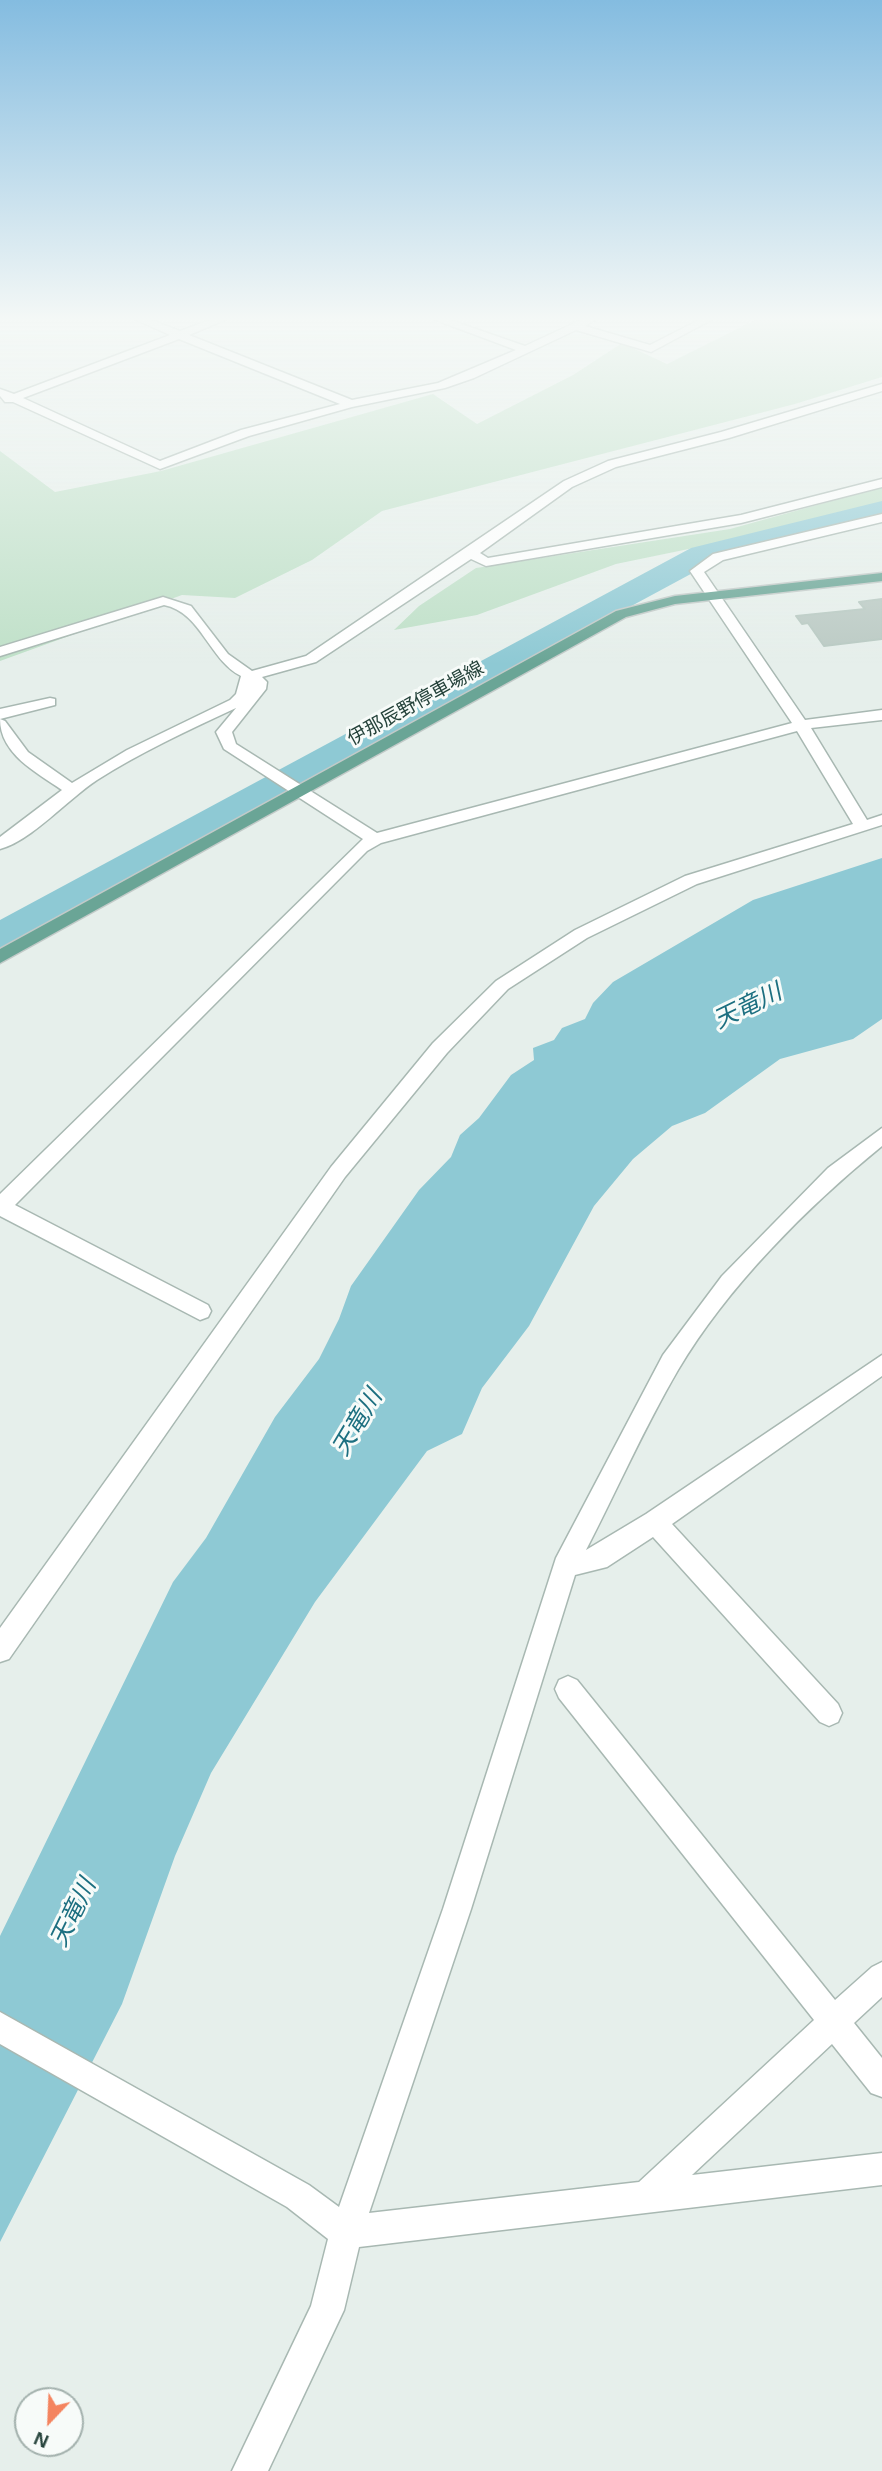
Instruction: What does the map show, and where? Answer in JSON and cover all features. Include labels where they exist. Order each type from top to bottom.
[{"type":"main road","name":"伊那辰野停車場線","points":[[0,957],[298,790],[621,614],[675,600],[882,576]]},
{"type":"street","points":[[94,434],[160,465],[242,434]]},
{"type":"street","points":[[0,844],[16,835],[72,790],[145,745],[235,703],[243,695],[247,678],[252,675],[311,659],[471,553],[568,484],[612,464],[727,434]]},
{"type":"street","points":[[471,553],[486,562],[741,519],[882,483]]},
{"type":"street","points":[[862,825],[801,725],[697,571],[718,557],[882,517]]},
{"type":"street","points":[[0,652],[163,601],[174,601],[188,608],[230,664],[260,682],[260,688],[252,701],[230,720],[224,732],[229,746],[375,839]]},
{"type":"street","points":[[0,714],[50,702]]},
{"type":"street","points":[[200,1311],[0,1207],[352,856],[375,839],[801,725],[882,715]]},
{"type":"street","points":[[0,724],[23,755],[72,790]]},
{"type":"street","points":[[0,1650],[195,1370],[338,1172],[440,1048],[502,985],[591,928],[691,880],[882,820]]},
{"type":"street","points":[[250,2471],[327,2310],[346,2232],[457,1909],[565,1566],[671,1362],[730,1282],[772,1235],[835,1173],[882,1135]]},
{"type":"street","points":[[565,1566],[598,1559],[882,1364]]},
{"type":"street","points":[[655,1522],[829,1713]]},
{"type":"street","points":[[568,1689],[882,2082]]},
{"type":"street","points":[[649,2194],[882,1977]]},
{"type":"street","points":[[0,2027],[299,2196],[346,2232],[649,2194],[882,2169]]},
{"type":"green space","points":[[291,434],[678,434],[382,511],[312,560],[235,598],[182,595],[0,661],[0,451],[55,492],[161,471]]},
{"type":"green space","points":[[882,487],[882,505],[800,526],[616,564],[477,615],[394,630],[419,606],[476,568],[730,529]]},
{"type":"water","name":"天竜川","points":[[882,858],[882,1019],[853,1039],[780,1059],[705,1113],[672,1126],[633,1159],[594,1206],[529,1326],[482,1388],[462,1434],[427,1451],[315,1602],[211,1773],[175,1856],[122,2004],[0,2242],[0,1936],[173,1582],[206,1538],[275,1417],[319,1359],[339,1319],[351,1286],[419,1190],[451,1157],[460,1135],[479,1118],[511,1075],[534,1060],[533,1048],[554,1040],[562,1028],[585,1019],[593,1003],[613,982],[753,900]]},
{"type":"building","points":[[882,599],[882,639],[824,646],[808,623],[802,624],[796,616],[865,609],[859,602]]},
{"type":"waterway","points":[[289,778],[702,555],[882,510]]},
{"type":"waterway","points":[[0,937],[279,783]]}]
